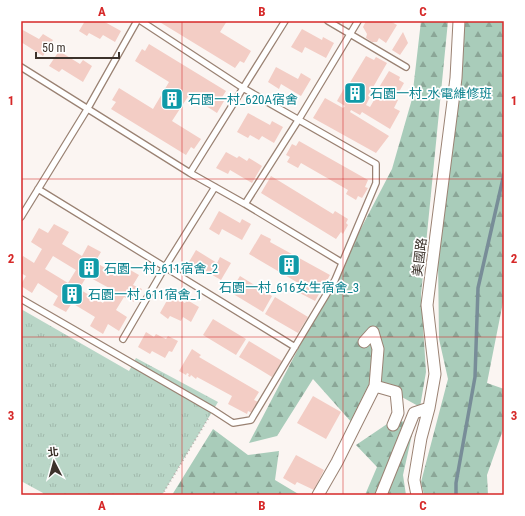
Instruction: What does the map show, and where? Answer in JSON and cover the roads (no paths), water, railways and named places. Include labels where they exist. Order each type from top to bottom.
[{"type":"street","name":"美國路","points":[[417,495],[414,480],[421,438],[429,408],[435,374],[427,305],[456,78],[459,21]]},
{"type":"street","points":[[318,495],[337,462],[376,386],[378,349],[373,332],[364,342]]},
{"type":"street","points":[[376,386],[396,392],[398,413],[393,425]]},
{"type":"street","points":[[381,495],[414,413],[429,408]]},
{"type":"lane","points":[[21,217],[88,108],[137,21]]},
{"type":"lane","points":[[21,299],[213,410],[232,423],[251,420],[335,280],[341,262],[376,183],[376,164],[243,88],[141,21]]},
{"type":"lane","points":[[190,173],[285,21]]},
{"type":"lane","points":[[328,21],[406,68]]},
{"type":"lane","points":[[245,204],[299,119],[358,21]]},
{"type":"lane","points":[[21,67],[190,173],[245,204],[341,262]]},
{"type":"lane","points":[[123,339],[165,267],[215,187]]},
{"type":"lane","points":[[38,189],[295,347]]},
{"type":"waterway","points":[[456,495],[456,483],[475,377],[478,288],[504,174]]},
{"type":"place","name":"石園一村_水電維修班","points":[[355,93]]},
{"type":"place","name":"石園一村_620A宿舍","points":[[172,99]]},
{"type":"place","name":"石園一村_616女生宿舍_3","points":[[289,265]]},
{"type":"place","name":"石園一村_611宿舍_2","points":[[89,268]]},
{"type":"place","name":"石園一村_611宿舍_1","points":[[72,294]]}]
